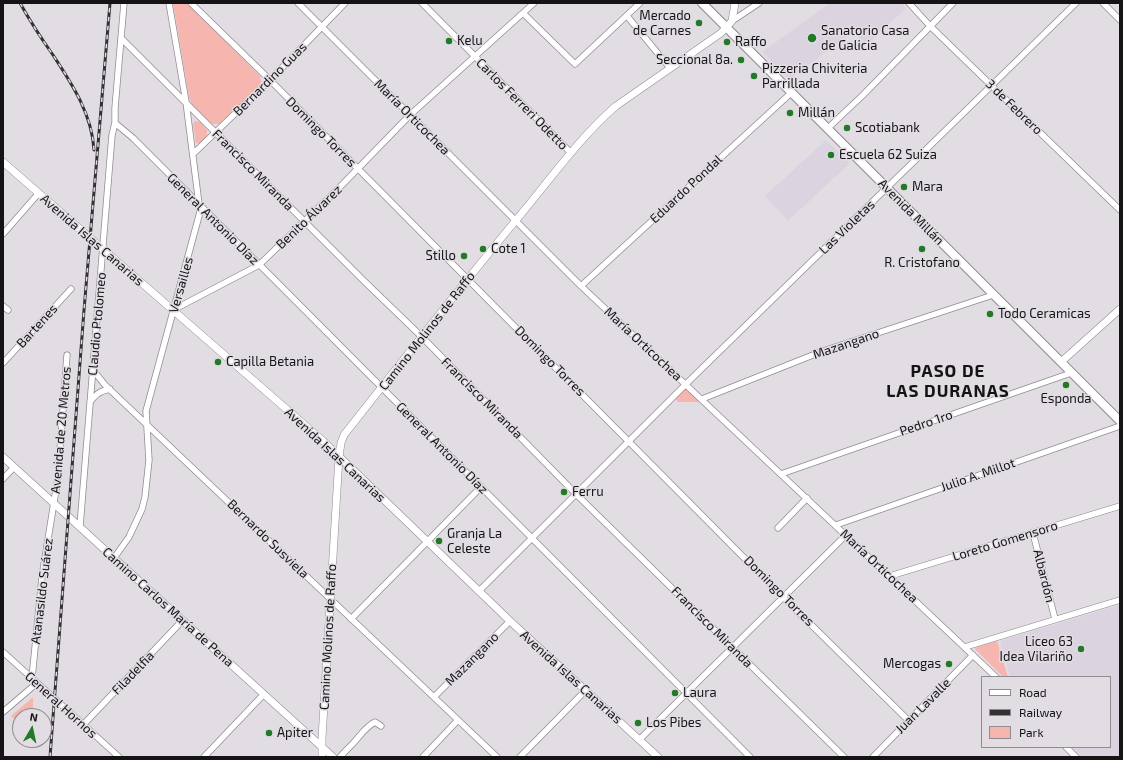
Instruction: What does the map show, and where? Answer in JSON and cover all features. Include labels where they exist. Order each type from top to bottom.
[{"type":"main road","name":"Avenida Millán","points":[[702,3],[1120,422]]},
{"type":"street","name":"Claudio Ptolomeo","points":[[80,526],[124,3]]},
{"type":"street","name":"Versailles","points":[[114,558],[129,537],[142,509],[145,497],[149,460],[146,411],[198,224],[200,212],[194,154],[169,3]]},
{"type":"street","name":"Domingo Torres","points":[[191,3],[270,80],[909,721]]},
{"type":"street","name":"María Orticochea","points":[[298,3],[515,221],[582,286],[995,676]]},
{"type":"street","name":"Bernardino Guas","points":[[194,154],[270,80],[345,3]]},
{"type":"street","name":"Carlos Ferreri Odetto","points":[[422,3],[571,153]]},
{"type":"street","name":"Benito Álvarez","points":[[174,310],[260,265],[410,115],[534,3]]},
{"type":"street","points":[[523,13],[575,64],[640,3]]},
{"type":"street","points":[[732,21],[735,3]]},
{"type":"street","points":[[732,21],[758,3]]},
{"type":"street","name":"3 de Febrero","points":[[909,3],[930,26],[991,86],[1120,210]]},
{"type":"street","points":[[828,129],[953,3]]},
{"type":"street","name":"Las Violetas","points":[[686,384],[1076,3]]},
{"type":"street","points":[[1103,3],[1120,20]]},
{"type":"street","points":[[627,16],[670,68]]},
{"type":"street","name":"Camino Molinos de Raffo","points":[[322,757],[339,457],[344,435],[468,278],[571,153],[604,116],[705,44],[726,28],[732,21]]},
{"type":"street","name":"Francisco Miranda","points":[[121,38],[422,337],[576,494],[844,757]]},
{"type":"street","name":"Eduardo Pondal","points":[[582,286],[791,93]]},
{"type":"street","name":"General Antonio Díaz","points":[[115,123],[200,205],[750,757]]},
{"type":"street","name":"Avenida Islas Canarias","points":[[3,162],[323,441],[510,621],[658,757]]},
{"type":"street","points":[[3,234],[38,194]]},
{"type":"street","name":"Bartenes","points":[[3,363],[71,289]]},
{"type":"street","name":"Mazangano","points":[[702,400],[823,351],[993,295]]},
{"type":"street","points":[[3,306],[8,310]]},
{"type":"street","points":[[1061,362],[1120,309]]},
{"type":"street","name":"Avenida de 20 Metros","points":[[55,505],[67,355]]},
{"type":"street","name":"Bernardo Susviela","points":[[93,370],[146,424],[497,757]]},
{"type":"street","name":"Pedro 1ro","points":[[781,474],[1071,373]]},
{"type":"street","points":[[479,591],[686,384]]},
{"type":"street","points":[[90,402],[101,390],[110,389]]},
{"type":"street","name":"Julio A. Millot","points":[[836,525],[1120,426]]},
{"type":"street","name":"Camino Carlos María de Pena","points":[[3,456],[182,621],[334,757]]},
{"type":"street","points":[[3,479],[14,467]]},
{"type":"street","points":[[351,619],[481,487]]},
{"type":"street","points":[[778,528],[807,498]]},
{"type":"street","name":"Atanasildo Suárez","points":[[32,678],[42,577],[55,505]]},
{"type":"street","name":"Loreto Gomensoro","points":[[890,576],[1120,506]]},
{"type":"street","name":"Albardón","points":[[1033,533],[1055,619]]},
{"type":"street","points":[[640,739],[846,535]]},
{"type":"street","points":[[965,647],[1120,600]]},
{"type":"street","name":"Filadelfia","points":[[83,725],[182,621]]},
{"type":"street","name":"Mazangano","points":[[434,697],[510,621]]},
{"type":"street","name":"General Hornos","points":[[3,652],[119,757]]},
{"type":"street","name":"Juan Lavalle","points":[[873,757],[973,655]]},
{"type":"street","points":[[3,712],[37,683]]},
{"type":"street","points":[[520,757],[586,690]]},
{"type":"street","points":[[204,757],[264,694]]},
{"type":"street","points":[[422,757],[458,720]]},
{"type":"street","points":[[340,757],[372,723],[377,722],[381,726]]},
{"type":"street","points":[[1067,748],[1076,757]]},
{"type":"shaded area","name":"Sanatorio Casa de Galicia","points":[[830,3],[901,3],[906,8],[867,45],[853,32],[789,79],[762,52]]},
{"type":"shaded area","points":[[826,140],[850,163],[788,221],[765,196]]},
{"type":"shaded area","points":[[1120,605],[1120,757],[1083,757],[1074,748],[1111,748],[1111,676],[1010,676],[1000,641]]},
{"type":"green space","points":[[173,3],[188,3],[260,76],[260,85],[219,124],[210,123],[193,107],[189,97]]},
{"type":"green space","points":[[195,121],[200,122],[207,130],[207,137],[200,144],[196,143],[193,124]]},
{"type":"green space","points":[[683,389],[688,389],[701,402],[678,402],[675,398]]},
{"type":"green space","points":[[997,641],[1008,676],[1002,676],[975,649]]},
{"type":"green space","points":[[33,697],[33,708],[20,708]]},
{"type":"railway","points":[[20,3],[74,88],[89,124],[94,150]]},
{"type":"railway","points":[[50,757],[84,310],[110,3]]},
{"type":"place","name":"Mercado de Carnes","points":[[699,23]]},
{"type":"place","name":"Sanatorio Casa de Galicia","points":[[812,38]]},
{"type":"place","name":"Kelu","points":[[449,41]]},
{"type":"place","name":"Raffo","points":[[727,42]]},
{"type":"place","name":"Seccional 8a.","points":[[741,60]]},
{"type":"place","name":"Pizzeria Chiviteria Parrillada","points":[[754,76]]},
{"type":"place","name":"Millán","points":[[790,113]]},
{"type":"place","name":"Scotiabank","points":[[847,128]]},
{"type":"place","name":"Escuela 62 Suiza","points":[[831,155]]},
{"type":"place","name":"Mara","points":[[904,187]]},
{"type":"place","name":"Cote 1","points":[[483,249]]},
{"type":"place","name":"R. Cristofano","points":[[922,249]]},
{"type":"place","name":"Stillo","points":[[464,256]]},
{"type":"place","name":"Todo Ceramicas","points":[[990,314]]},
{"type":"place","name":"Capilla Betania","points":[[218,362]]},
{"type":"place","name":"Esponda","points":[[1066,385]]},
{"type":"place","name":"Ferru","points":[[564,492]]},
{"type":"place","name":"Granja La Celeste","points":[[439,541]]},
{"type":"place","name":"Liceo 63 Idea Vilariño","points":[[1081,649]]},
{"type":"place","name":"Mercogas","points":[[949,664]]},
{"type":"place","name":"Laura","points":[[675,693]]},
{"type":"place","name":"Los Pibes","points":[[638,723]]},
{"type":"place","name":"Apiter","points":[[269,733]]},
{"type":"district","name":"PASO DE LAS DURANAS","points":[[948,381]]}]
